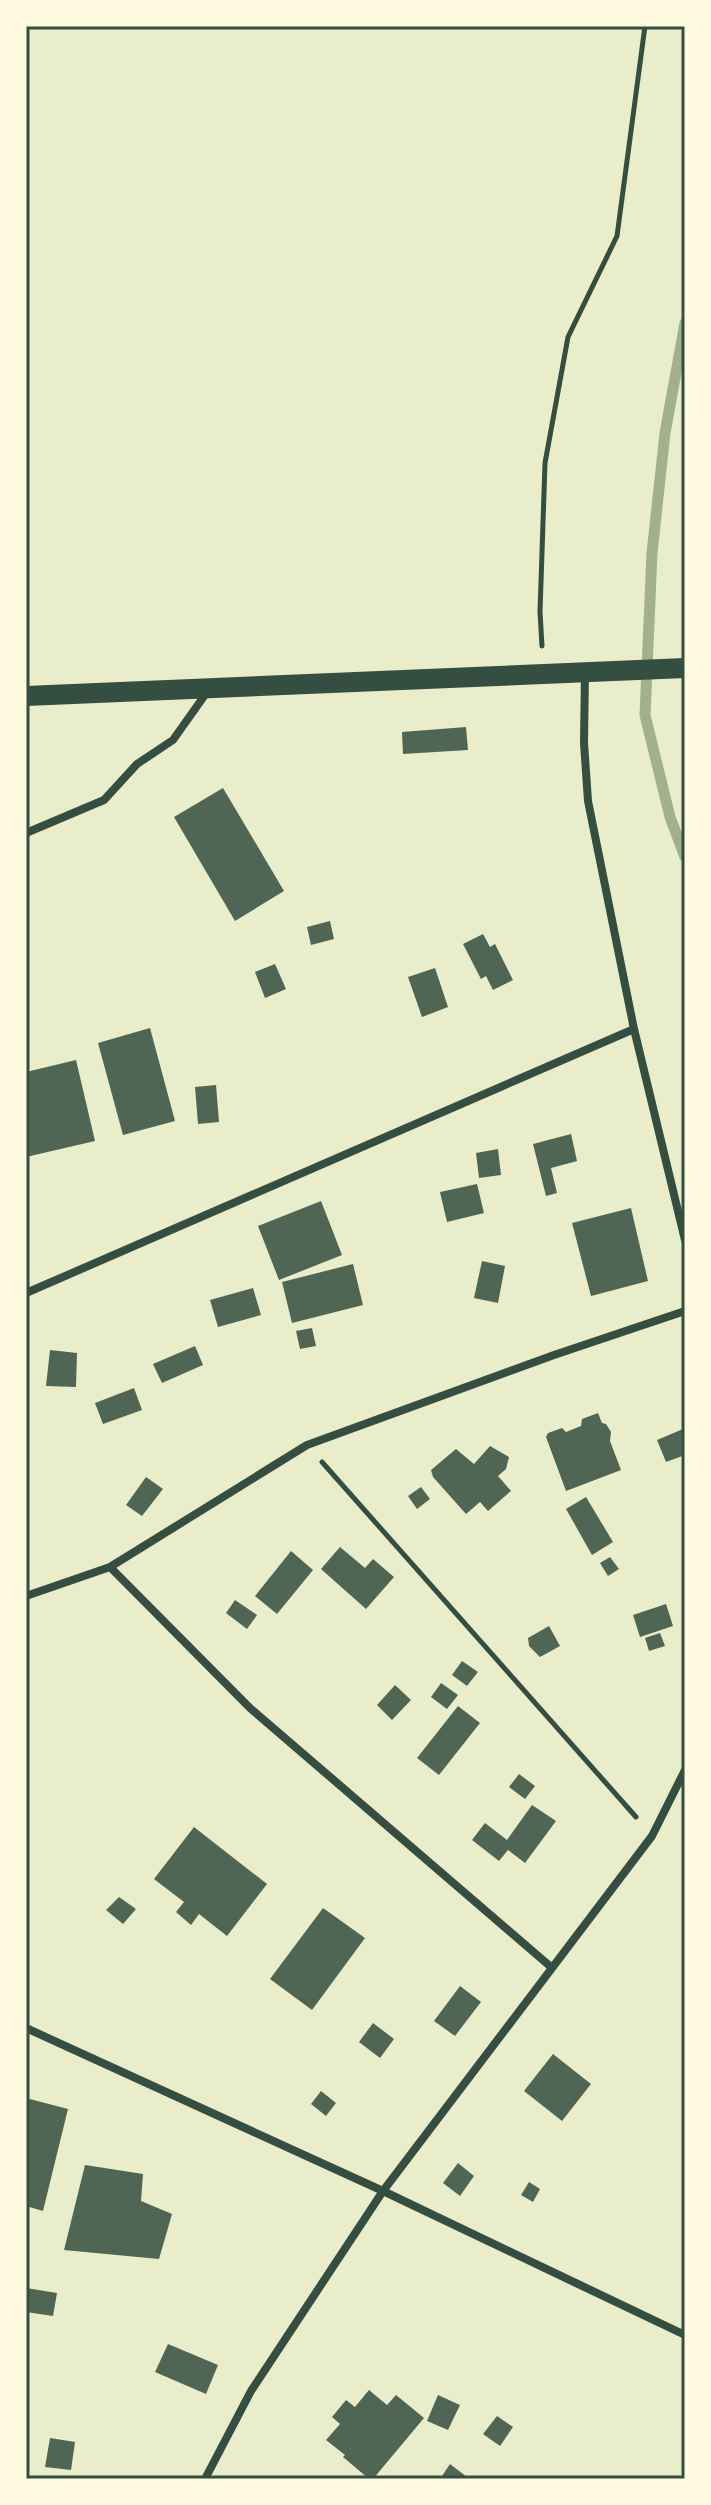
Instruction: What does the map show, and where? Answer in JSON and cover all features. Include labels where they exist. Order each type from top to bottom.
[{"type":"main road","points":[[26,696],[676,668]]},
{"type":"street","points":[[592,670],[584,743],[588,801],[634,1029],[685,1240]]},
{"type":"street","points":[[26,833],[104,800],[137,764],[173,740],[210,688]]},
{"type":"street","points":[[26,1293],[634,1029]]},
{"type":"street","points":[[26,1596],[110,1567],[307,1445],[685,1311]]},
{"type":"street","points":[[110,1567],[250,1708],[551,1967]]},
{"type":"street","points":[[205,2479],[251,2391],[383,2191],[652,1836],[685,1770]]},
{"type":"street","points":[[26,2028],[383,2191],[685,2335]]},
{"type":"path","points":[[543,673],[540,612],[545,463],[568,337],[617,236],[645,26]]},
{"type":"path","points":[[307,1445],[652,1836]]},
{"type":"building","points":[[466,727],[468,750],[403,754],[402,732]]},
{"type":"building","points":[[223,788],[284,891],[235,921],[174,817]]},
{"type":"building","points":[[330,921],[334,939],[311,945],[307,927]]},
{"type":"building","points":[[483,934],[490,947],[495,944],[513,980],[493,990],[486,976],[481,979],[463,944]]},
{"type":"building","points":[[275,964],[286,989],[265,998],[255,972]]},
{"type":"building","points":[[435,968],[448,1007],[422,1017],[408,977]]},
{"type":"building","points":[[150,1028],[175,1121],[123,1135],[98,1043]]},
{"type":"building","points":[[76,1060],[95,1141],[26,1157],[26,1072]]},
{"type":"building","points":[[216,1085],[219,1122],[198,1124],[195,1087]]},
{"type":"building","points":[[571,1134],[577,1161],[551,1168],[557,1193],[546,1196],[533,1144]]},
{"type":"building","points":[[498,1149],[501,1175],[479,1178],[476,1153]]},
{"type":"building","points":[[477,1184],[484,1213],[447,1222],[440,1192]]},
{"type":"building","points":[[321,1201],[342,1255],[279,1280],[258,1226]]},
{"type":"building","points":[[631,1208],[648,1281],[591,1296],[572,1223]]},
{"type":"building","points":[[482,1261],[505,1266],[498,1303],[474,1298]]},
{"type":"building","points":[[353,1264],[363,1305],[292,1323],[282,1282]]},
{"type":"building","points":[[253,1288],[261,1315],[218,1327],[210,1300]]},
{"type":"building","points":[[312,1328],[316,1346],[300,1349],[296,1331]]},
{"type":"building","points":[[195,1346],[203,1365],[162,1383],[153,1364]]},
{"type":"building","points":[[50,1350],[77,1353],[76,1387],[46,1386]]},
{"type":"building","points":[[134,1388],[142,1410],[103,1424],[95,1403]]},
{"type":"building","points":[[598,1413],[611,1432],[610,1441],[621,1470],[566,1491],[546,1437],[548,1433],[562,1428],[566,1432],[581,1426],[582,1419]]},
{"type":"building","points":[[683,1429],[685,1455],[666,1462],[657,1440]]},
{"type":"building","points":[[490,1446],[509,1457],[506,1469],[498,1476],[511,1491],[488,1511],[480,1502],[466,1514],[433,1477],[431,1470],[456,1449],[474,1464]]},
{"type":"building","points":[[146,1477],[163,1489],[142,1516],[126,1505]]},
{"type":"building","points":[[421,1487],[430,1499],[417,1509],[408,1496]]},
{"type":"building","points":[[586,1497],[613,1542],[592,1555],[566,1509]]},
{"type":"building","points":[[340,1547],[365,1568],[373,1559],[394,1577],[366,1609],[321,1569]]},
{"type":"building","points":[[291,1551],[313,1570],[277,1614],[255,1596]]},
{"type":"building","points":[[610,1557],[619,1569],[608,1576],[600,1563]]},
{"type":"building","points":[[235,1600],[257,1615],[247,1629],[226,1613]]},
{"type":"building","points":[[666,1604],[673,1626],[640,1637],[633,1615]]},
{"type":"building","points":[[549,1626],[560,1646],[540,1657],[529,1646],[528,1638]]},
{"type":"building","points":[[660,1633],[665,1646],[649,1651],[645,1638]]},
{"type":"building","points":[[462,1661],[478,1672],[467,1686],[452,1675]]},
{"type":"building","points":[[441,1683],[458,1695],[447,1709],[431,1697]]},
{"type":"building","points":[[395,1685],[411,1700],[392,1720],[377,1705]]},
{"type":"building","points":[[458,1706],[480,1723],[439,1775],[417,1758]]},
{"type":"building","points":[[519,1774],[535,1786],[525,1799],[509,1787]]},
{"type":"building","points":[[532,1805],[556,1821],[525,1863],[508,1850],[499,1861],[472,1840],[485,1823],[507,1840]]},
{"type":"building","points":[[194,1827],[267,1884],[227,1936],[199,1914],[191,1925],[176,1912],[184,1902],[154,1879]]},
{"type":"building","points":[[119,1897],[136,1909],[123,1924],[106,1910]]},
{"type":"building","points":[[323,1908],[365,1938],[312,2010],[270,1979]]},
{"type":"building","points":[[460,1986],[481,2002],[455,2036],[434,2021]]},
{"type":"building","points":[[373,2023],[394,2039],[380,2058],[359,2042]]},
{"type":"building","points":[[553,2054],[591,2084],[562,2121],[524,2091]]},
{"type":"building","points":[[321,2091],[336,2103],[326,2116],[311,2104]]},
{"type":"building","points":[[26,2098],[68,2109],[43,2211],[26,2206]]},
{"type":"building","points":[[458,2163],[474,2176],[460,2196],[443,2183]]},
{"type":"building","points":[[85,2165],[143,2174],[141,2201],[172,2214],[159,2259],[64,2250]]},
{"type":"building","points":[[529,2182],[540,2189],[533,2202],[521,2195]]},
{"type":"building","points":[[26,2288],[57,2293],[53,2316],[26,2312]]},
{"type":"building","points":[[168,2344],[218,2365],[206,2394],[155,2372]]},
{"type":"building","points":[[369,2390],[387,2405],[396,2395],[424,2418],[373,2479],[369,2479],[326,2440],[340,2424],[332,2417],[346,2400],[355,2407]]},
{"type":"building","points":[[438,2395],[460,2405],[448,2430],[427,2421]]},
{"type":"building","points":[[497,2416],[513,2427],[500,2446],[483,2434]]},
{"type":"building","points":[[50,2438],[75,2442],[71,2470],[45,2467]]},
{"type":"building","points":[[450,2464],[467,2477],[466,2479],[440,2479]]},
{"type":"waterway","points":[[685,323],[665,433],[652,553],[645,715],[670,817],[685,857]]}]
